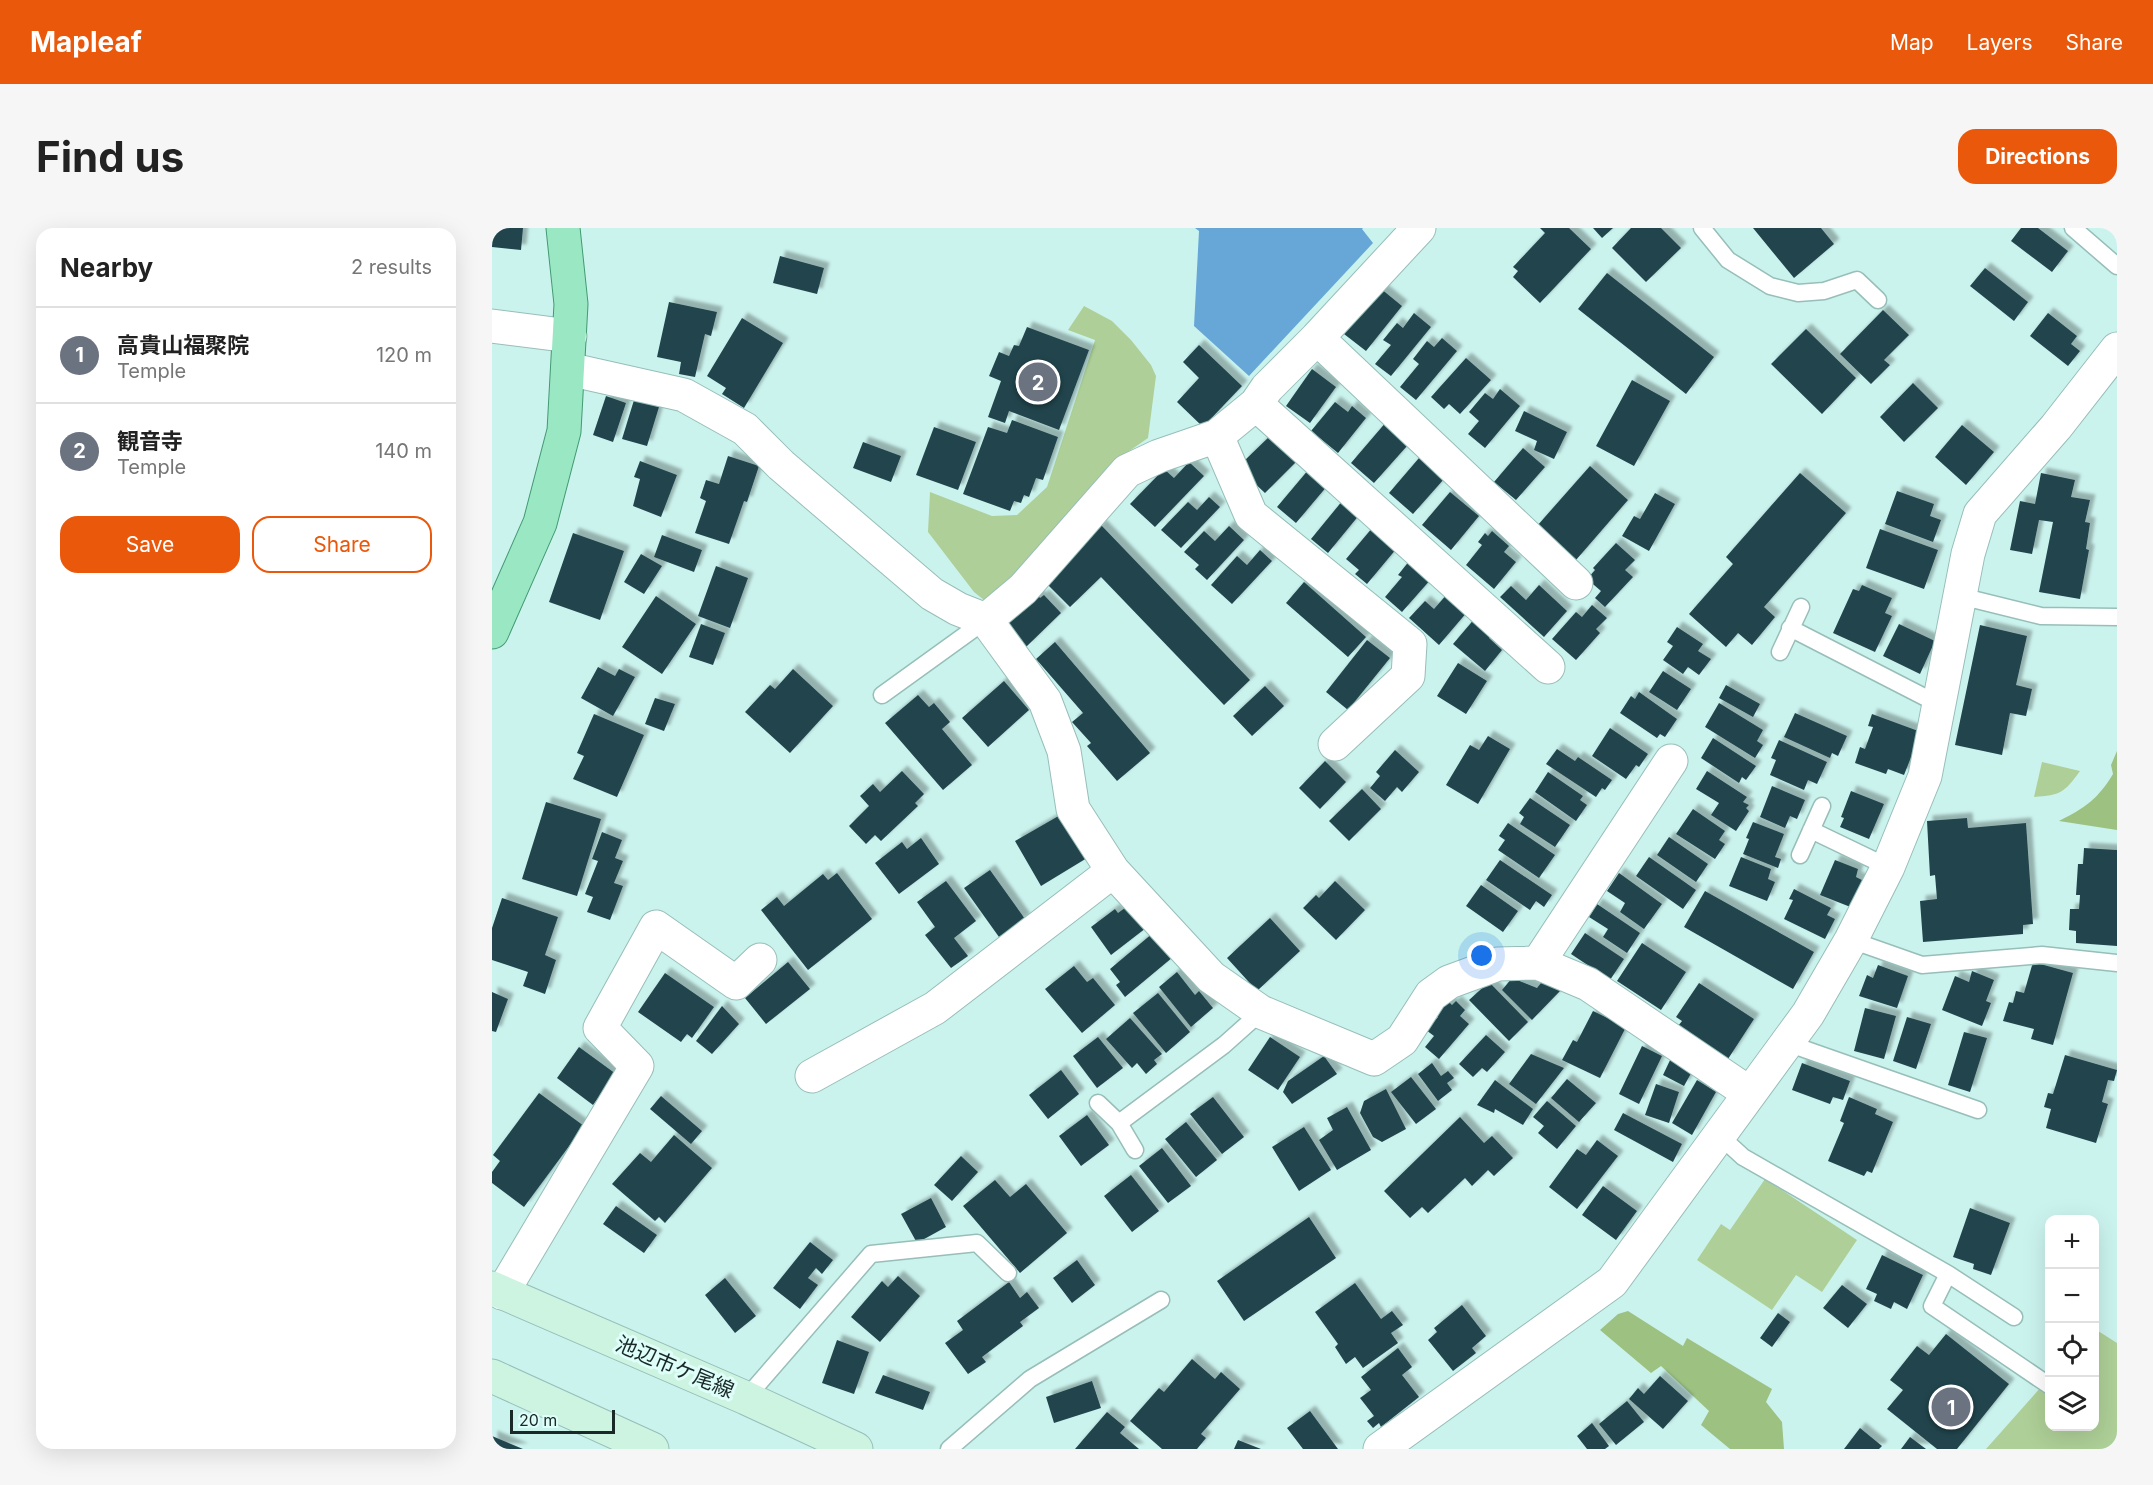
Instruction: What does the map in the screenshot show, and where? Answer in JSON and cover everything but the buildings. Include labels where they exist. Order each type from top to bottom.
[{"type":"main road","points":[[492,632],[540,523],[564,431],[571,304],[563,228]]},
{"type":"street","points":[[986,620],[1023,589],[1127,471],[1159,456],[1216,436],[1256,404],[1267,388],[1317,339],[1419,228]]},
{"type":"street","points":[[492,326],[570,336]]},
{"type":"street","points":[[1317,339],[1576,583]]},
{"type":"street","points":[[1380,1449],[1612,1282],[1808,1014],[1851,940],[1888,867],[1925,776],[1968,554],[1980,514],[2056,427],[2117,349]]},
{"type":"street","points":[[568,369],[684,395],[744,429],[781,465],[932,594],[958,609],[986,620],[1045,701],[1064,751],[1073,809],[1113,871],[1210,977],[1261,1012],[1374,1059],[1402,1040],[1431,995],[1449,982],[1498,964],[1538,963],[1588,984],[1749,1093]]},
{"type":"street","points":[[1256,404],[1548,667]]},
{"type":"street","points":[[1216,436],[1251,515],[1410,644],[1408,676],[1335,744]]},
{"type":"street","points":[[1538,963],[1671,761]]},
{"type":"street","points":[[812,1076],[935,1008],[1113,871]]},
{"type":"street","points":[[497,1290],[637,1066],[600,1028],[656,927],[736,983],[760,960]]},
{"type":"street","name":"池辺市ケ尾線","points":[[497,1290],[746,1398],[856,1449]]},
{"type":"street","points":[[492,1376],[652,1449]]},
{"type":"lane","points":[[1702,228],[1728,260],[1770,286],[1798,293],[1824,291],[1857,280],[1878,300]]},
{"type":"lane","points":[[2073,228],[2117,266]]},
{"type":"lane","points":[[1960,596],[2041,616],[2117,617]]},
{"type":"lane","points":[[1780,652],[1801,607]]},
{"type":"lane","points":[[882,695],[986,620]]},
{"type":"lane","points":[[1790,628],[1940,705]]},
{"type":"lane","points":[[1800,855],[1822,806]]},
{"type":"lane","points":[[1811,830],[1888,867]]},
{"type":"lane","points":[[1851,940],[1922,964],[2042,955],[2117,963]]},
{"type":"lane","points":[[1119,1123],[1224,1045],[1261,1012]]},
{"type":"lane","points":[[1786,1043],[1978,1110]]},
{"type":"lane","points":[[1098,1102],[1119,1123],[1135,1150]]},
{"type":"lane","points":[[1719,1135],[1743,1157],[1948,1274],[2014,1317]]},
{"type":"lane","points":[[746,1398],[871,1254],[977,1243],[1008,1273]]},
{"type":"lane","points":[[1948,1274],[1932,1306],[2045,1383]]},
{"type":"lane","points":[[949,1449],[1030,1379],[1161,1300]]},
{"type":"green space","points":[[1084,306],[1112,321],[1151,365],[1156,376],[1148,438],[1112,463],[1013,578],[995,594],[984,600],[974,592],[928,532],[930,492],[992,516],[1017,515],[1047,487],[1095,340],[1068,330]]},
{"type":"green space","points":[[2117,751],[2117,830],[2059,821],[2084,807],[2102,790],[2113,774],[2111,765]]},
{"type":"green space","points":[[2042,762],[2080,771],[2061,792],[2034,797]]},
{"type":"green space","points":[[1765,1179],[1857,1240],[1822,1292],[1796,1275],[1772,1310],[1697,1260],[1721,1224],[1730,1230]]},
{"type":"green space","points":[[1628,1311],[1683,1346],[1687,1338],[1772,1389],[1766,1402],[1782,1422],[1784,1449],[1730,1449],[1701,1425],[1709,1411],[1661,1366],[1651,1373],[1600,1330],[1618,1314]]},
{"type":"green space","points":[[2099,1332],[2117,1343],[2117,1449],[1986,1449],[2045,1383],[2045,1431],[2099,1431]]},
{"type":"water","points":[[1195,228],[1363,228],[1373,243],[1249,376],[1194,326],[1199,231]]},
{"type":"place","name":"観音寺","points":[[1038,382]]},
{"type":"place","name":"高貴山福聚院","points":[[1951,1407]]}]
